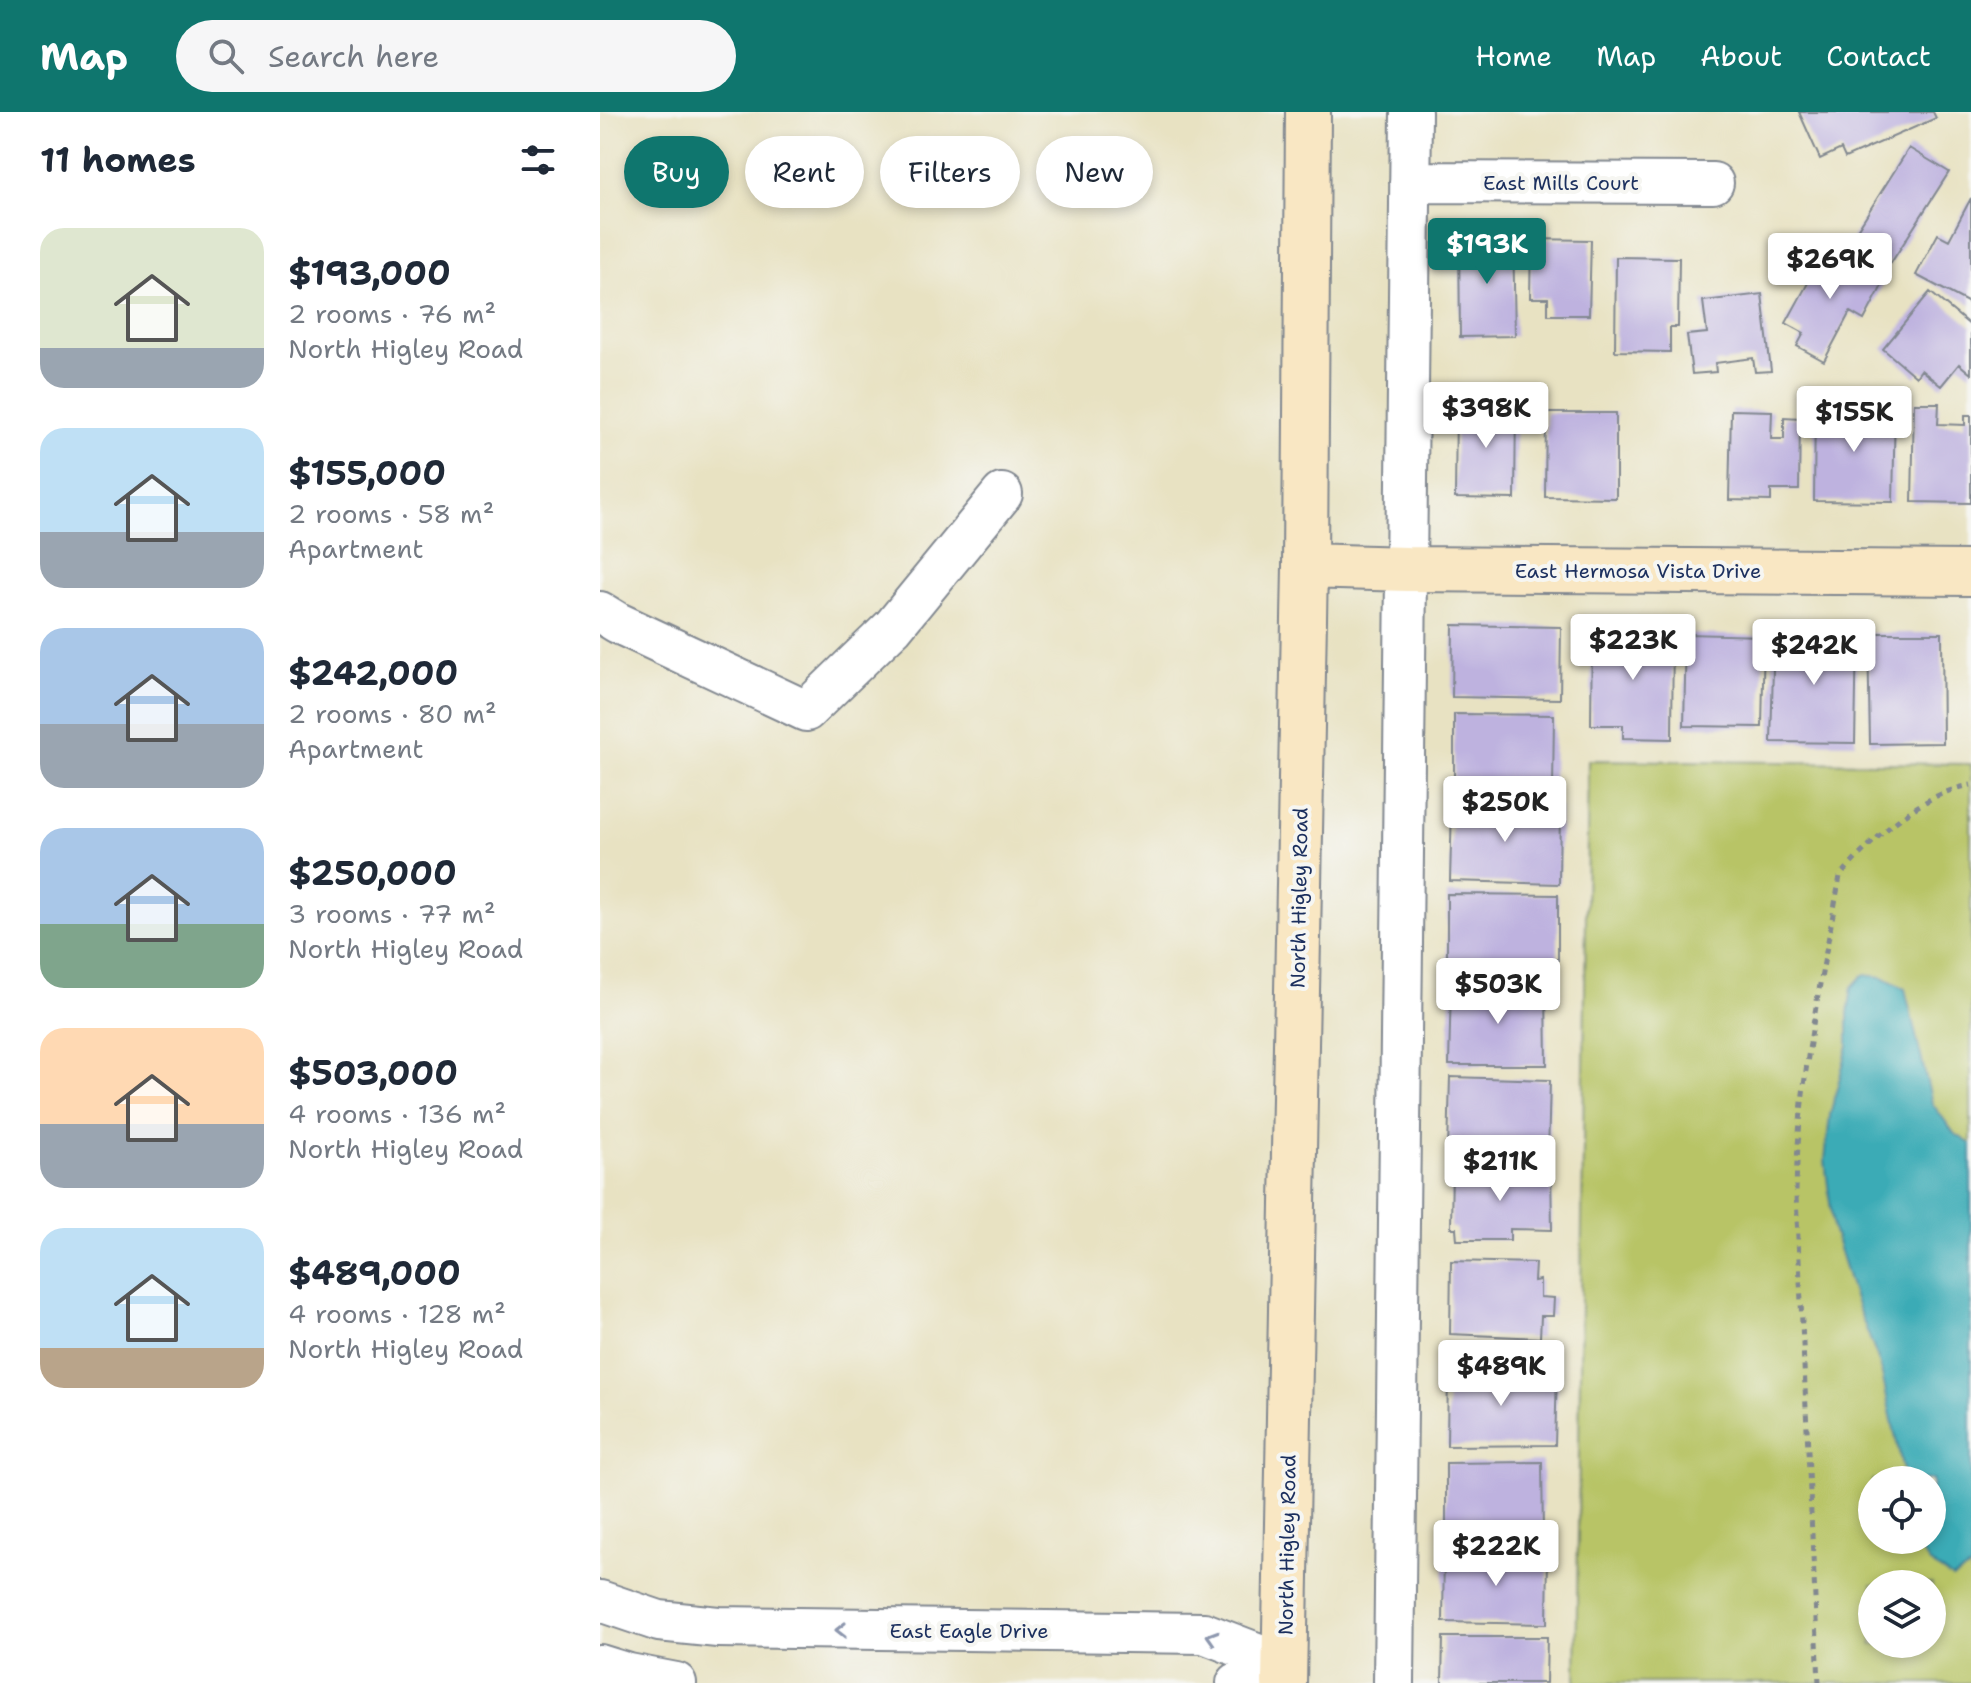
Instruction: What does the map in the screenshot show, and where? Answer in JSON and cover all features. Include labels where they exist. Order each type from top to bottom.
[{"type":"main road","name":"North Higley Road","points":[[1284,1674],[1305,566],[1308,112]]},
{"type":"main road","name":"East Hermosa Vista Drive","points":[[1305,566],[1971,573]]},
{"type":"street","points":[[1394,1683],[1411,112]]},
{"type":"street","name":"East Mills Court","points":[[1410,182],[1713,183]]},
{"type":"street","points":[[600,612],[806,711],[893,627],[1002,494]]},
{"type":"street","name":"East Eagle Drive","points":[[600,1601],[659,1621],[718,1627],[1204,1633],[1284,1674]]},
{"type":"street","points":[[600,1665],[676,1683]]},
{"type":"street","points":[[1237,1683],[1284,1674]]},
{"type":"path","points":[[1819,1683],[1796,1196],[1796,1152],[1802,1092],[1840,876],[1858,855],[1902,818],[1944,794],[1971,785]]},
{"type":"green space","points":[[1588,760],[1971,764],[1971,1683],[1576,1683]]},
{"type":"water","points":[[1863,975],[1883,977],[1905,989],[1932,1103],[1954,1133],[1971,1144],[1971,1568],[1952,1578],[1946,1570],[1930,1563],[1923,1554],[1946,1554],[1946,1466],[1902,1466],[1880,1365],[1833,1229],[1825,1160],[1830,1115],[1848,1046],[1852,987]]},
{"type":"building","points":[[1799,112],[1933,112],[1936,118],[1845,158],[1841,149],[1820,159]]},
{"type":"building","points":[[1909,148],[1949,172],[1891,263],[1852,238]]},
{"type":"building","points":[[1971,198],[1971,304],[1916,275],[1938,234],[1949,240]]},
{"type":"building","points":[[1459,235],[1513,235],[1515,336],[1460,337]]},
{"type":"building","points":[[1531,239],[1591,240],[1589,315],[1548,315],[1548,298],[1530,298]]},
{"type":"building","points":[[1813,246],[1883,284],[1864,320],[1850,312],[1824,361],[1797,346],[1804,333],[1786,323],[1808,283],[1796,277]]},
{"type":"building","points":[[1616,257],[1679,258],[1678,327],[1670,327],[1670,352],[1615,351]]},
{"type":"building","points":[[1930,292],[1971,326],[1971,374],[1959,364],[1941,386],[1921,370],[1916,377],[1883,349]]},
{"type":"building","points":[[1762,294],[1771,371],[1755,372],[1753,358],[1715,363],[1716,372],[1692,374],[1687,335],[1707,333],[1703,301]]},
{"type":"building","points":[[1495,389],[1510,389],[1510,405],[1516,405],[1515,499],[1455,498],[1456,407],[1494,408]]},
{"type":"building","points":[[1914,403],[1939,403],[1938,424],[1965,425],[1965,415],[1971,415],[1971,503],[1912,502]]},
{"type":"building","points":[[1815,406],[1895,407],[1893,502],[1814,501]]},
{"type":"building","points":[[1731,410],[1772,411],[1771,439],[1784,439],[1784,417],[1800,418],[1799,490],[1771,490],[1771,501],[1729,500]]},
{"type":"building","points":[[1546,413],[1616,413],[1616,498],[1545,497]]},
{"type":"building","points":[[1453,625],[1561,627],[1560,699],[1452,697]]},
{"type":"building","points":[[1592,630],[1673,631],[1672,739],[1623,738],[1623,725],[1591,725]]},
{"type":"building","points":[[1774,631],[1857,632],[1855,743],[1771,742]]},
{"type":"building","points":[[1868,633],[1942,633],[1943,743],[1870,744]]},
{"type":"building","points":[[1686,634],[1764,636],[1762,727],[1684,726]]},
{"type":"building","points":[[1454,714],[1554,715],[1553,789],[1454,787]]},
{"type":"building","points":[[1452,805],[1560,807],[1559,884],[1450,881]]},
{"type":"building","points":[[1447,894],[1558,895],[1558,974],[1485,973],[1486,963],[1447,963]]},
{"type":"building","points":[[1451,986],[1546,989],[1547,1065],[1449,1065]]},
{"type":"building","points":[[1450,1077],[1550,1080],[1548,1155],[1448,1151]]},
{"type":"building","points":[[1452,1169],[1551,1170],[1552,1230],[1510,1229],[1510,1240],[1457,1240],[1456,1228],[1451,1228]]},
{"type":"building","points":[[1451,1261],[1535,1263],[1534,1281],[1540,1280],[1540,1297],[1554,1298],[1553,1316],[1541,1316],[1540,1338],[1450,1334]]},
{"type":"building","points":[[1448,1369],[1557,1371],[1555,1445],[1447,1446]]},
{"type":"building","points":[[1542,1462],[1543,1535],[1446,1536],[1446,1463]]},
{"type":"building","points":[[1444,1553],[1548,1554],[1547,1624],[1443,1622]]},
{"type":"building","points":[[1443,1637],[1547,1637],[1546,1683],[1442,1683]]}]
